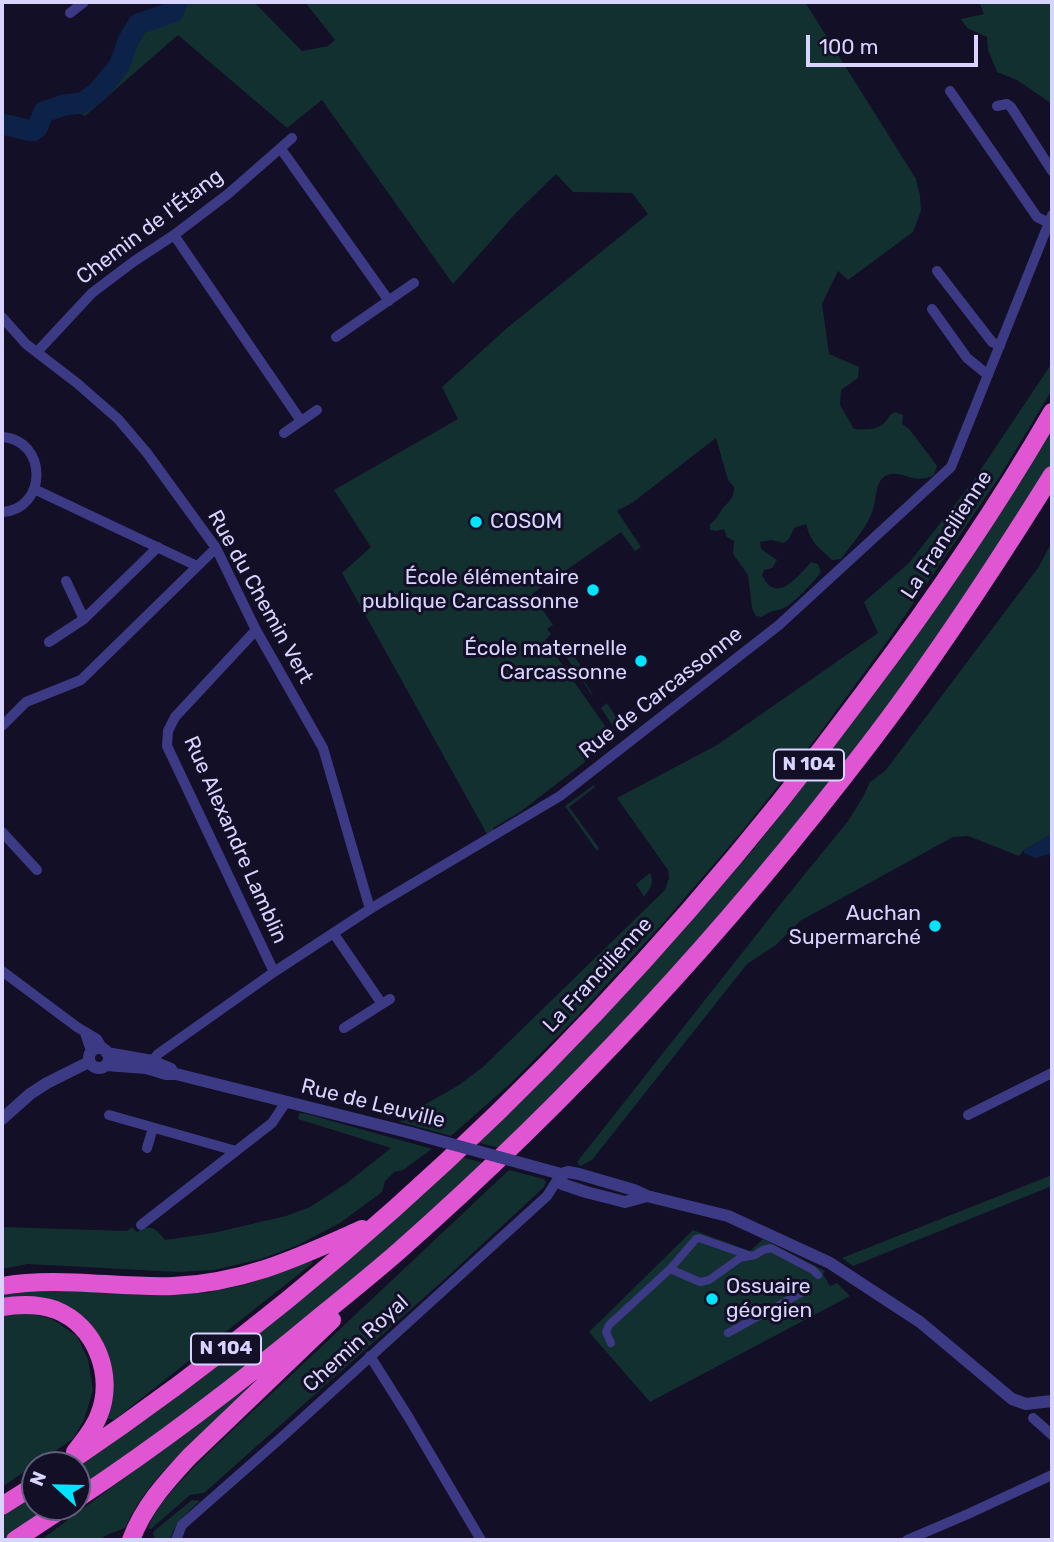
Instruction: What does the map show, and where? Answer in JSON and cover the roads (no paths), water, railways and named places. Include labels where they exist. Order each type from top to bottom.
[{"type":"highway","name":"La Francilienne","points":[[86,1451],[127,1424],[221,1353],[379,1222],[458,1150],[570,1040],[669,933],[761,827],[899,647],[977,532],[1052,412]]},
{"type":"highway","name":"N 104","points":[[91,1489],[159,1443],[244,1379],[399,1252],[591,1068],[686,967],[763,878],[869,745],[929,663],[1052,475]]},
{"type":"highway","points":[[2,1286],[43,1282],[172,1286],[215,1282],[276,1266],[379,1222]]},
{"type":"highway","points":[[131,1540],[150,1502],[189,1457],[381,1273],[399,1252]]},
{"type":"highway","points":[[2,1307],[35,1306],[62,1313],[81,1326],[98,1352],[104,1378],[103,1405],[89,1434],[76,1451]]},
{"type":"highway","points":[[2,1506],[21,1494]]},
{"type":"highway","points":[[15,1540],[44,1521]]},
{"type":"street","points":[[70,13],[84,2]]},
{"type":"street","points":[[950,91],[1037,217],[1051,219]]},
{"type":"street","points":[[997,106],[1007,104],[1011,107],[1052,171]]},
{"type":"street","name":"Chemin de l'Étang","points":[[37,352],[92,293],[228,194],[292,138]]},
{"type":"street","points":[[281,149],[389,301]]},
{"type":"street","name":"Rue de Carcassonne","points":[[149,1064],[158,1054],[274,972],[370,909],[560,796],[779,625],[951,467],[1051,219]]},
{"type":"street","points":[[174,235],[301,421]]},
{"type":"street","points":[[937,271],[992,342],[1000,346]]},
{"type":"street","points":[[336,337],[414,283]]},
{"type":"street","points":[[932,309],[967,358],[988,375]]},
{"type":"street","name":"Rue du Chemin Vert","points":[[2,317],[26,344],[78,384],[125,428],[147,453],[216,548],[256,630],[323,748],[370,909]]},
{"type":"street","points":[[284,433],[317,410]]},
{"type":"street","points":[[2,437],[20,442],[29,451],[37,476],[28,499],[19,507],[2,512]]},
{"type":"street","points":[[34,489],[197,566]]},
{"type":"street","points":[[48,642],[83,619],[158,547]]},
{"type":"street","points":[[2,726],[26,702],[81,680],[216,548]]},
{"type":"street","points":[[66,581],[83,619]]},
{"type":"street","name":"Rue Alexandre Lamblin","points":[[256,630],[175,717],[168,731],[167,746],[274,972]]},
{"type":"street","points":[[2,832],[37,870]]},
{"type":"street","points":[[334,934],[386,1001],[344,1028]]},
{"type":"street","points":[[2,971],[97,1039],[99,1056],[30,1094],[2,1119]]},
{"type":"street","name":"Rue de Leuville","points":[[99,1056],[167,1066],[176,1074],[561,1174],[579,1174],[647,1196],[729,1216],[830,1263],[920,1322],[1012,1399],[1026,1404],[1052,1401]]},
{"type":"street","points":[[968,1115],[1052,1073]]},
{"type":"street","points":[[141,1225],[272,1123],[286,1102]]},
{"type":"street","points":[[109,1115],[236,1151]]},
{"type":"street","points":[[147,1148],[153,1128]]},
{"type":"street","name":"Chemin Royal","points":[[176,1540],[182,1525],[547,1196],[561,1174]]},
{"type":"street","points":[[611,1343],[606,1332],[608,1325],[670,1269],[699,1238],[751,1256]]},
{"type":"street","points":[[670,1269],[700,1282],[709,1280],[740,1258],[771,1248],[818,1275]]},
{"type":"street","points":[[728,1333],[803,1292]]},
{"type":"street","points":[[370,1356],[481,1540]]},
{"type":"street","points":[[1033,1418],[1052,1435]]},
{"type":"street","points":[[907,1540],[1052,1475]]},
{"type":"water","points":[[1052,834],[1052,853],[1036,858],[1024,853],[1024,850]]},
{"type":"waterway","points":[[2,124],[32,131],[37,128],[44,112],[64,105],[82,103],[99,91],[119,66],[128,41],[138,24],[173,12],[177,2]]},
{"type":"place","name":"COSOM","points":[[476,522]]},
{"type":"place","name":"École élémentaire publique Carcassonne","points":[[593,590]]},
{"type":"place","name":"École maternelle Carcassonne","points":[[641,661]]},
{"type":"place","name":"Auchan Supermarché","points":[[935,926]]},
{"type":"place","name":"Ossuaire géorgien","points":[[712,1299]]}]
